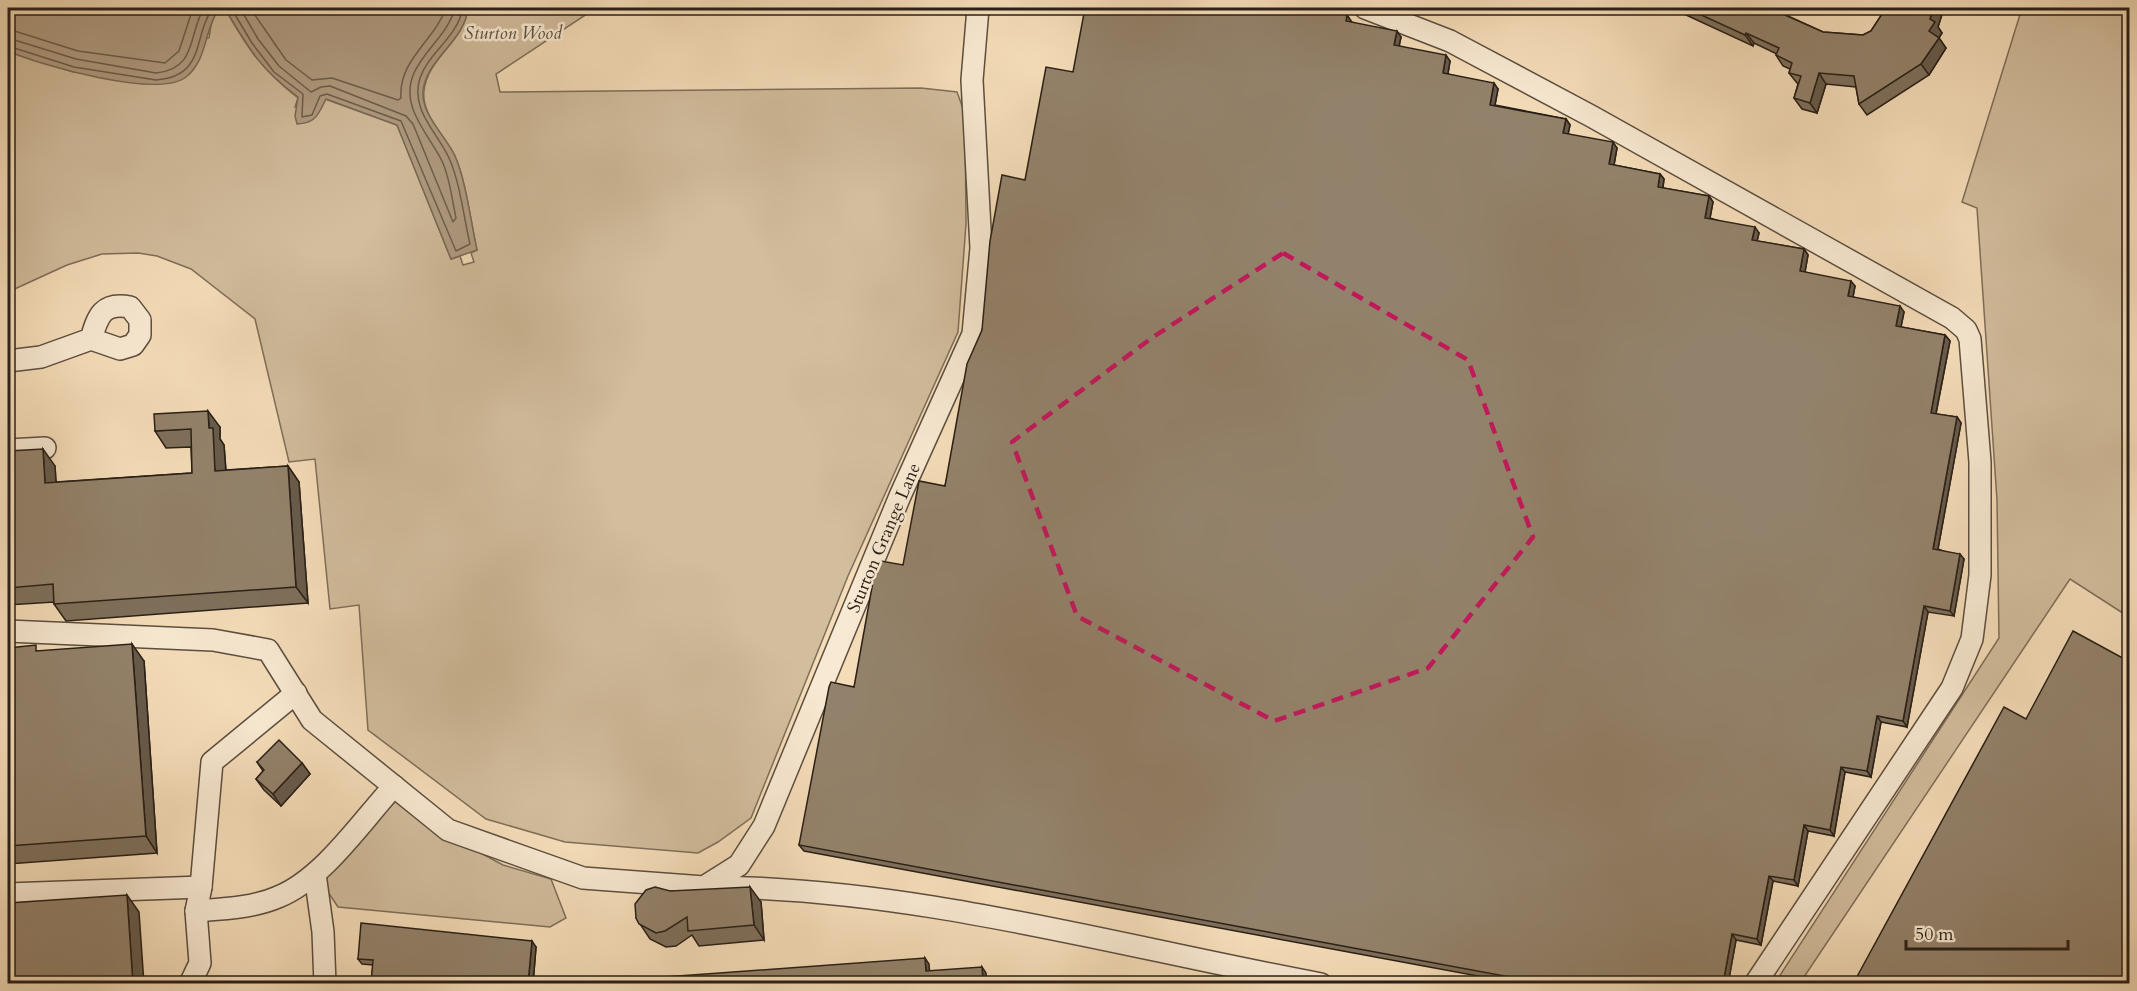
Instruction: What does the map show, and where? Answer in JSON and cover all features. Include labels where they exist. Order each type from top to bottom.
[{"type":"lane","name":"Sturton Grange Lane","points":[[704,887],[739,866],[764,826],[900,496],[973,334],[981,248],[972,80],[978,8]]},
{"type":"lane","points":[[1365,8],[1450,41],[1591,116],[1952,318],[1966,330],[1970,339],[1980,462],[1980,575],[1976,622],[1967,656],[1952,688],[1755,984]]},
{"type":"lane","points":[[8,361],[41,357],[92,339]]},
{"type":"lane","points":[[8,450],[45,448]]},
{"type":"lane","points":[[8,631],[213,640],[268,650],[312,720],[448,830],[583,878],[704,887],[759,887],[941,906],[1320,984]]},
{"type":"lane","points":[[190,984],[200,963],[196,911],[201,887],[212,762],[296,693]]},
{"type":"lane","points":[[196,911],[227,909],[277,898],[315,874],[394,786]]},
{"type":"lane","points":[[315,874],[323,932],[326,984]]},
{"type":"lane","points":[[8,894],[201,887]]},
{"type":"highlighted area","points":[[1283,253],[1468,360],[1533,537],[1428,668],[1274,721],[1077,616],[1012,442],[1153,337]]},
{"type":"green space","name":"Sturton Wood","points":[[468,8],[596,8],[496,74],[500,92],[921,88],[957,92],[965,114],[966,224],[958,332],[848,576],[751,818],[718,842],[698,853],[565,842],[486,819],[368,730],[359,605],[330,609],[315,459],[289,462],[255,319],[191,269],[157,256],[138,253],[102,254],[67,265],[8,292],[8,51],[73,72],[209,38],[212,19],[217,12],[227,12],[258,59],[275,79],[298,98],[295,107],[325,99],[397,125],[451,259],[460,256],[463,265],[474,262],[471,253],[477,250],[459,166],[451,148],[430,116],[424,100],[427,79],[460,30]]},
{"type":"green space","points":[[2022,8],[2129,8],[2129,617],[2070,579],[1800,983],[1775,983],[1999,638],[1997,500],[1977,208],[1962,202]]},
{"type":"green space","points":[[397,800],[449,836],[503,865],[551,879],[566,918],[550,927],[338,907],[326,889],[327,865]]},
{"type":"water","points":[[8,8],[468,8],[460,30],[431,69],[423,91],[423,100],[430,117],[451,148],[459,166],[477,250],[451,259],[397,125],[326,99],[316,117],[308,122],[297,124],[295,116],[298,97],[257,59],[227,12],[217,12],[198,63],[186,77],[172,83],[151,84],[98,78],[45,64],[8,51]]},
{"type":"building","points":[[1085,8],[1306,8],[1347,15],[1346,21],[1397,31],[1394,45],[1446,55],[1443,73],[1494,83],[1490,105],[1566,119],[1563,133],[1613,142],[1609,164],[1660,174],[1658,187],[1709,196],[1705,218],[1755,227],[1752,240],[1804,249],[1800,271],[1851,281],[1848,296],[1900,306],[1896,326],[1945,335],[1931,413],[1957,417],[1933,549],[1960,554],[1950,611],[1924,606],[1903,721],[1877,716],[1867,771],[1841,767],[1830,830],[1804,825],[1794,880],[1769,876],[1757,939],[1732,934],[1723,984],[1548,984],[799,845],[829,687],[831,682],[854,687],[874,576],[881,561],[903,565],[919,481],[945,486],[967,364],[982,330],[990,241],[1002,175],[1025,180],[1046,67],[1073,72]]},
{"type":"building","points":[[1686,8],[1769,8],[1823,32],[1863,35],[1871,31],[1886,8],[1933,8],[1930,19],[1935,22],[1929,31],[1939,38],[1921,64],[1859,104],[1854,76],[1819,73],[1810,103],[1794,98],[1801,76],[1789,73],[1792,63],[1776,55],[1779,48]]},
{"type":"building","points":[[208,411],[209,428],[213,428],[215,471],[288,466],[296,587],[54,604],[53,584],[8,588],[8,451],[43,449],[45,483],[192,473],[191,429],[155,431],[154,414]]},
{"type":"building","points":[[2073,631],[2130,662],[2130,984],[1853,984],[2004,707],[2026,719]]},
{"type":"building","points":[[132,644],[146,836],[8,846],[8,648],[36,645],[36,651]]},
{"type":"building","points":[[279,740],[302,763],[273,794],[256,779],[264,770],[257,762]]},
{"type":"building","points":[[655,887],[670,891],[750,887],[754,925],[688,931],[687,917],[665,931],[656,933],[639,924],[635,904],[646,890]]},
{"type":"building","points":[[127,895],[133,984],[8,984],[8,903]]},
{"type":"building","points":[[361,923],[532,941],[528,984],[371,984],[373,960],[358,959]]},
{"type":"building","points":[[925,958],[926,971],[982,967],[983,981],[1038,977],[1038,984],[651,984],[651,978]]}]
